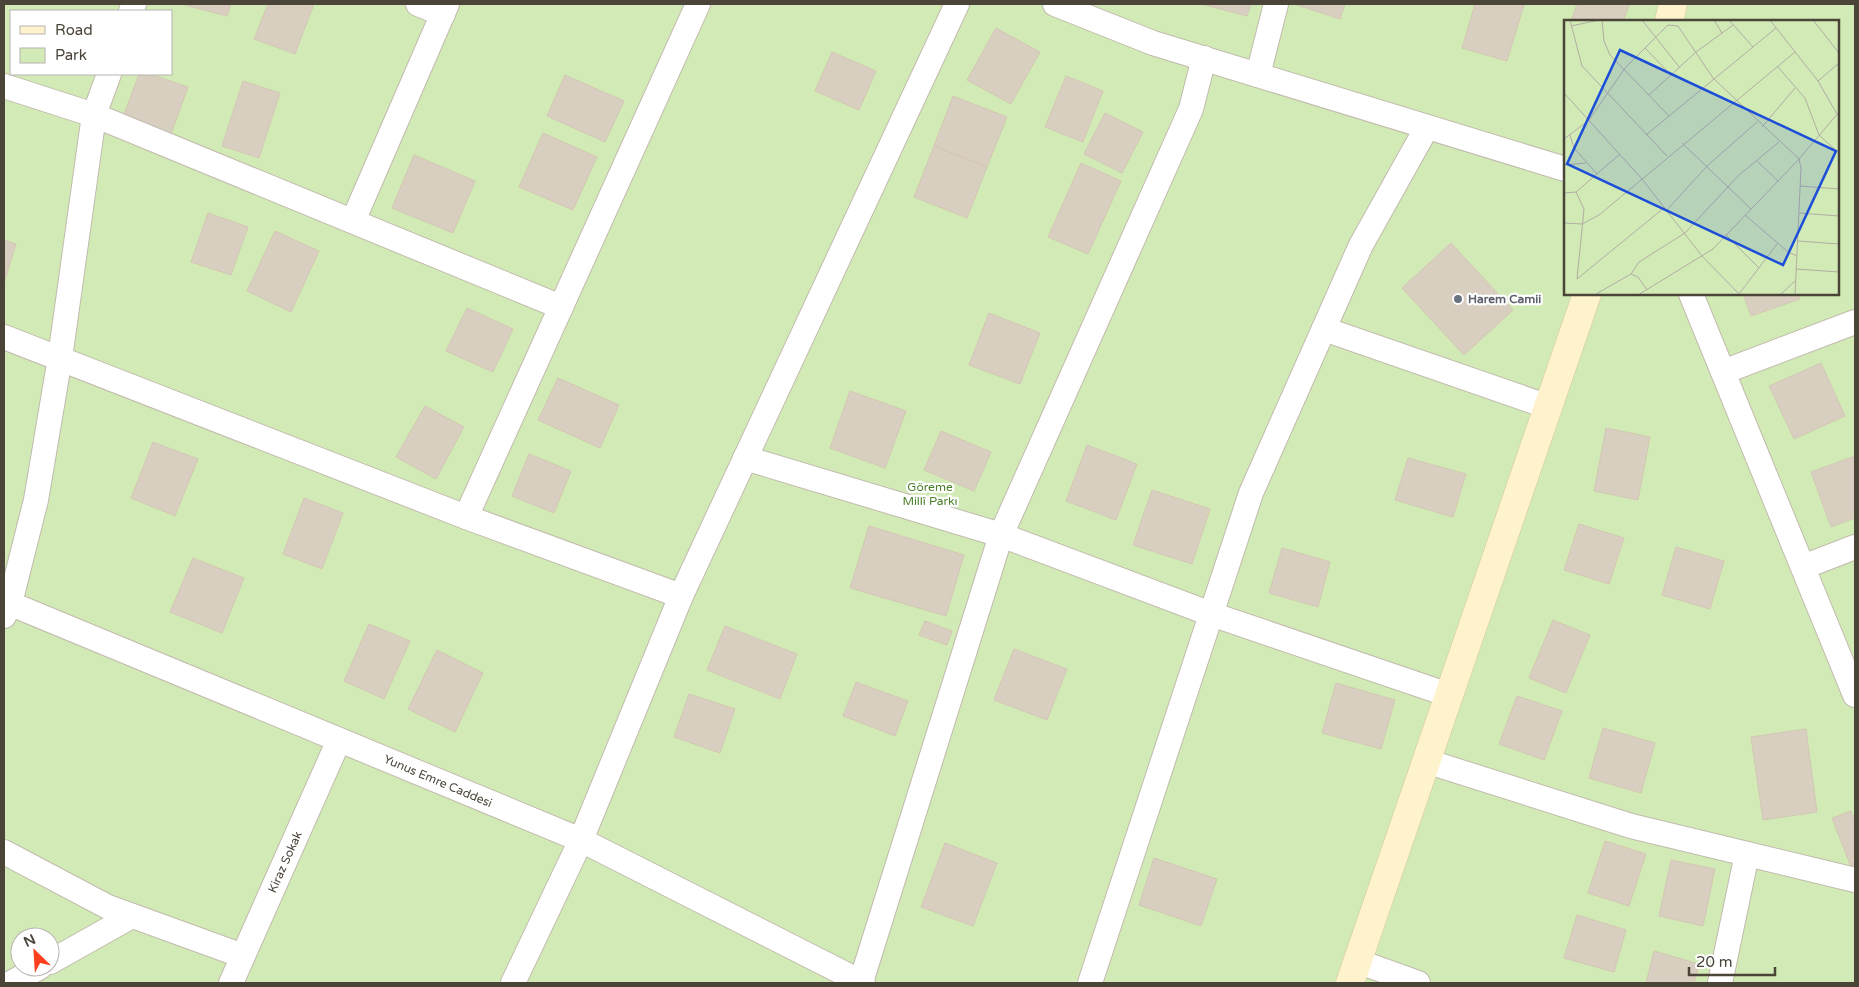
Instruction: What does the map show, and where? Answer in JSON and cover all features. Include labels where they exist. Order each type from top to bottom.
[{"type":"main road","points":[[1668,20],[1673,4]]},
{"type":"main road","points":[[1354,972],[1587,295]]},
{"type":"street","points":[[353,221],[445,9],[418,4]]},
{"type":"street","points":[[466,517],[698,4]]},
{"type":"street","points":[[513,983],[581,840],[681,596],[957,4]]},
{"type":"street","points":[[1055,4],[1153,43],[1564,169]]},
{"type":"street","points":[[1258,75],[1276,4]]},
{"type":"street","points":[[862,983],[1001,535],[1191,109],[1204,58]]},
{"type":"street","points":[[6,607],[36,500],[60,358],[94,115],[109,75]]},
{"type":"street","points":[[4,86],[94,115],[561,307]]},
{"type":"street","points":[[1090,983],[1251,492],[1361,245],[1427,127]]},
{"type":"street","points":[[1691,295],[1855,695]]},
{"type":"street","points":[[1723,372],[1855,322]]},
{"type":"street","points":[[1324,329],[1549,407]]},
{"type":"street","points":[[4,337],[466,517],[681,596]]},
{"type":"street","points":[[746,458],[1001,535],[1211,614],[1449,695]]},
{"type":"street","points":[[1803,567],[1855,547]]},
{"type":"street","name":"Yunus Emre Caddesi","points":[[6,607],[339,740],[581,840],[828,975],[862,983]]},
{"type":"street","name":"Kiraz Sokak","points":[[231,983],[339,740]]},
{"type":"street","points":[[1426,761],[1631,826],[1855,880]]},
{"type":"street","points":[[4,852],[108,907],[243,956]]},
{"type":"street","points":[[1720,983],[1747,854]]},
{"type":"street","points":[[60,956],[132,916]]},
{"type":"street","points":[[1354,972],[1418,983]]},
{"type":"green space","name":"Göreme Millî Parkı","points":[[4,4],[1855,4],[1855,983],[4,983]]},
{"type":"building","points":[[185,4],[231,4],[227,16]]},
{"type":"building","points":[[268,4],[314,4],[295,54],[254,39]]},
{"type":"building","points":[[1202,4],[1251,4],[1247,16]]},
{"type":"building","points":[[1294,4],[1345,4],[1340,19]]},
{"type":"building","points":[[1475,4],[1524,5],[1507,61],[1462,48]]},
{"type":"building","points":[[1577,4],[1624,4],[1629,6],[1623,20],[1571,20]]},
{"type":"building","points":[[996,28],[1040,52],[1011,104],[967,80]]},
{"type":"building","points":[[832,52],[876,71],[859,110],[815,91]]},
{"type":"building","points":[[139,75],[153,75],[188,87],[170,137],[122,120]]},
{"type":"building","points":[[565,75],[624,101],[605,142],[547,116]]},
{"type":"building","points":[[1066,76],[1103,91],[1083,142],[1045,127]]},
{"type":"building","points":[[243,81],[280,93],[259,158],[222,146]]},
{"type":"building","points":[[953,96],[1007,117],[987,167],[934,146]]},
{"type":"building","points":[[1105,113],[1143,132],[1122,173],[1084,154]]},
{"type":"building","points":[[543,133],[597,157],[573,210],[519,187]]},
{"type":"building","points":[[934,146],[987,167],[967,218],[914,197]]},
{"type":"building","points":[[414,155],[475,181],[453,233],[392,208]]},
{"type":"building","points":[[1081,163],[1121,181],[1088,254],[1048,237]]},
{"type":"building","points":[[208,213],[248,227],[231,275],[191,262]]},
{"type":"building","points":[[275,231],[319,251],[291,312],[247,291]]},
{"type":"building","points":[[4,240],[16,244],[4,283]]},
{"type":"building","name":"Harem Camii","points":[[1451,243],[1513,310],[1464,355],[1402,288]]},
{"type":"building","points":[[1743,295],[1798,295],[1800,299],[1751,316]]},
{"type":"building","points":[[467,308],[513,329],[493,372],[446,351]]},
{"type":"building","points":[[989,313],[1040,333],[1020,384],[969,365]]},
{"type":"building","points":[[1821,363],[1845,416],[1794,439],[1769,386]]},
{"type":"building","points":[[558,378],[619,405],[600,448],[538,420]]},
{"type":"building","points":[[850,391],[906,411],[885,468],[830,448]]},
{"type":"building","points":[[425,406],[464,427],[436,479],[396,457]]},
{"type":"building","points":[[1606,428],[1650,437],[1638,500],[1594,491]]},
{"type":"building","points":[[941,431],[991,452],[974,491],[924,470]]},
{"type":"building","points":[[153,442],[198,459],[175,516],[131,498]]},
{"type":"building","points":[[1087,445],[1137,464],[1116,520],[1066,501]]},
{"type":"building","points":[[529,454],[571,471],[554,513],[512,496]]},
{"type":"building","points":[[1855,456],[1855,518],[1831,527],[1811,472]]},
{"type":"building","points":[[1408,458],[1466,474],[1453,517],[1395,500]]},
{"type":"building","points":[[1152,490],[1210,509],[1192,564],[1133,545]]},
{"type":"building","points":[[304,498],[343,513],[322,569],[283,554]]},
{"type":"building","points":[[1579,524],[1624,538],[1609,584],[1564,570]]},
{"type":"building","points":[[869,526],[964,555],[946,616],[850,588]]},
{"type":"building","points":[[1676,547],[1724,561],[1710,609],[1662,595]]},
{"type":"building","points":[[1282,548],[1330,562],[1318,607],[1269,593]]},
{"type":"building","points":[[193,558],[244,578],[222,633],[170,612]]},
{"type":"building","points":[[1553,620],[1590,635],[1566,693],[1529,678]]},
{"type":"building","points":[[925,621],[952,631],[947,645],[919,635]]},
{"type":"building","points":[[369,624],[410,641],[384,699],[344,681]]},
{"type":"building","points":[[725,626],[797,654],[780,699],[707,670]]},
{"type":"building","points":[[1014,649],[1067,669],[1047,720],[994,700]]},
{"type":"building","points":[[437,650],[483,673],[455,732],[408,709]]},
{"type":"building","points":[[856,682],[908,701],[895,736],[843,716]]},
{"type":"building","points":[[1336,683],[1395,700],[1381,749],[1322,733]]},
{"type":"building","points":[[689,694],[735,709],[720,753],[674,737]]},
{"type":"building","points":[[1517,696],[1562,711],[1544,760],[1499,744]]},
{"type":"building","points":[[1603,728],[1655,743],[1641,793],[1589,778]]},
{"type":"building","points":[[1806,729],[1817,812],[1763,820],[1751,737]]},
{"type":"building","points":[[1851,811],[1855,821],[1855,865],[1851,867],[1832,818]]},
{"type":"building","points":[[1605,841],[1646,854],[1629,906],[1588,893]]},
{"type":"building","points":[[945,843],[997,863],[973,926],[921,907]]},
{"type":"building","points":[[1154,858],[1217,879],[1201,926],[1139,905]]},
{"type":"building","points":[[1671,860],[1715,869],[1703,926],[1659,916]]},
{"type":"building","points":[[1577,915],[1626,930],[1614,972],[1564,958]]},
{"type":"building","points":[[1654,951],[1699,964],[1694,983],[1646,983]]},
{"type":"place","name":"Harem Camii","points":[[1458,299]]}]
